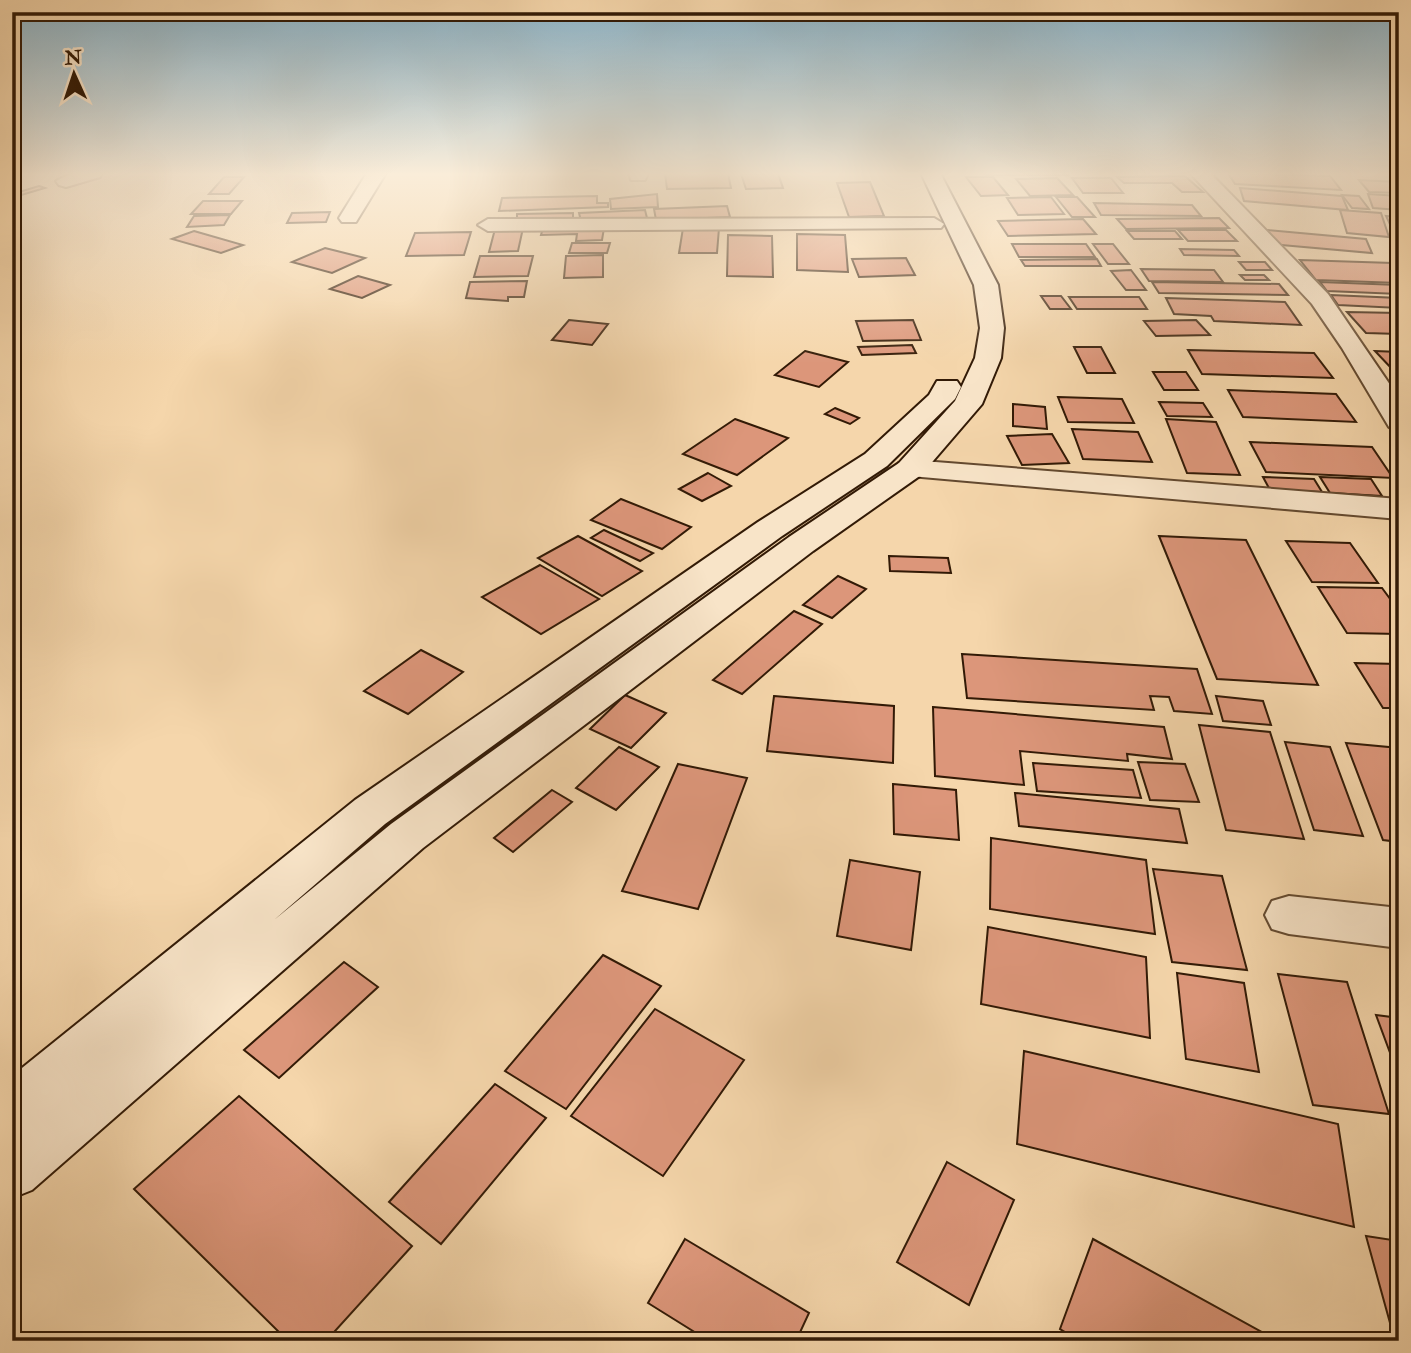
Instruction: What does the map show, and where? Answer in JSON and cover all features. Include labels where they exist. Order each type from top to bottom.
[{"type":"street","points":[[12,1110],[370,812],[770,529],[876,460],[941,399],[963,358],[971,333],[972,308],[968,285],[941,236]]},
{"type":"street","points":[[12,1170],[407,836],[801,544],[910,469],[968,404],[988,358],[992,328],[986,285],[962,236]]},
{"type":"street","points":[[1260,236],[1320,299],[1355,348],[1399,421]]},
{"type":"street","points":[[910,469],[1399,509]]},
{"type":"street","points":[[1289,915],[1399,928]]},
{"type":"building","points":[[180,236],[212,236],[243,245],[221,253],[172,239]]},
{"type":"building","points":[[414,236],[470,236],[464,255],[406,256]]},
{"type":"building","points":[[493,236],[521,236],[518,251],[489,252]]},
{"type":"building","points":[[577,236],[603,236],[602,240],[576,241]]},
{"type":"building","points":[[682,236],[718,236],[717,253],[679,253]]},
{"type":"building","points":[[728,236],[772,236],[773,277],[727,276]]},
{"type":"building","points":[[797,236],[845,236],[848,272],[797,270]]},
{"type":"building","points":[[1131,236],[1179,236],[1182,239],[1134,239]]},
{"type":"building","points":[[1184,236],[1232,236],[1237,241],[1188,241]]},
{"type":"building","points":[[1268,236],[1335,236],[1366,239],[1372,253],[1270,244]]},
{"type":"building","points":[[572,243],[610,243],[607,253],[569,253]]},
{"type":"building","points":[[1012,244],[1086,244],[1095,257],[1019,257]]},
{"type":"building","points":[[1093,244],[1113,244],[1129,264],[1108,264]]},
{"type":"building","points":[[325,248],[365,258],[332,273],[292,262]]},
{"type":"building","points":[[1180,249],[1234,250],[1239,256],[1184,255]]},
{"type":"building","points":[[603,255],[603,277],[564,278],[566,256]]},
{"type":"building","points":[[480,256],[533,256],[528,276],[474,277]]},
{"type":"building","points":[[906,258],[915,275],[859,277],[852,259]]},
{"type":"building","points":[[1097,259],[1101,266],[1025,266],[1021,260]]},
{"type":"building","points":[[1300,260],[1393,263],[1399,269],[1399,283],[1316,280]]},
{"type":"building","points":[[1239,262],[1265,262],[1272,270],[1246,270]]},
{"type":"building","points":[[1141,269],[1214,270],[1223,282],[1149,281]]},
{"type":"building","points":[[1131,270],[1146,290],[1126,290],[1111,271]]},
{"type":"building","points":[[1240,275],[1264,275],[1269,280],[1245,280]]},
{"type":"building","points":[[358,276],[390,285],[362,298],[330,289]]},
{"type":"building","points":[[527,281],[524,297],[508,297],[508,301],[466,298],[470,282]]},
{"type":"building","points":[[1152,282],[1279,284],[1288,295],[1159,293]]},
{"type":"building","points":[[1320,282],[1399,285],[1399,294],[1327,291]]},
{"type":"building","points":[[1331,295],[1399,298],[1399,308],[1338,305]]},
{"type":"building","points":[[1041,296],[1061,296],[1071,309],[1050,309]]},
{"type":"building","points":[[1069,297],[1139,297],[1147,309],[1077,309]]},
{"type":"building","points":[[1166,298],[1285,302],[1301,325],[1214,321],[1211,316],[1174,314]]},
{"type":"building","points":[[1347,312],[1399,313],[1399,334],[1366,333]]},
{"type":"building","points":[[569,320],[608,324],[592,345],[552,340]]},
{"type":"building","points":[[913,320],[921,340],[863,341],[856,321]]},
{"type":"building","points":[[1196,320],[1210,335],[1156,336],[1144,321]]},
{"type":"building","points":[[912,345],[916,353],[862,355],[858,347]]},
{"type":"building","points":[[1074,347],[1101,347],[1115,373],[1087,373]]},
{"type":"building","points":[[1188,350],[1314,353],[1333,378],[1202,374]]},
{"type":"building","points":[[805,351],[848,362],[819,387],[775,375]]},
{"type":"building","points":[[1375,351],[1399,352],[1399,370],[1393,370]]},
{"type":"building","points":[[1153,372],[1186,372],[1198,390],[1164,390]]},
{"type":"building","points":[[1228,390],[1336,394],[1356,422],[1243,417]]},
{"type":"building","points":[[1058,397],[1122,399],[1134,423],[1068,422]]},
{"type":"building","points":[[1159,402],[1203,403],[1212,417],[1167,416]]},
{"type":"building","points":[[1013,404],[1045,407],[1047,429],[1013,426]]},
{"type":"building","points":[[835,408],[859,418],[850,424],[825,414]]},
{"type":"building","points":[[735,419],[788,438],[737,475],[683,454]]},
{"type":"building","points":[[1166,419],[1216,422],[1240,475],[1187,473]]},
{"type":"building","points":[[1072,429],[1138,432],[1152,462],[1083,459]]},
{"type":"building","points":[[1052,434],[1069,463],[1022,465],[1007,436]]},
{"type":"building","points":[[1250,442],[1372,447],[1393,478],[1266,472]]},
{"type":"building","points":[[708,473],[731,486],[702,501],[679,489]]},
{"type":"building","points":[[1263,477],[1314,479],[1322,492],[1270,490]]},
{"type":"building","points":[[1320,477],[1371,479],[1382,496],[1330,493]]},
{"type":"building","points":[[621,499],[691,527],[662,549],[591,520]]},
{"type":"building","points":[[604,530],[653,553],[640,561],[591,538]]},
{"type":"building","points":[[578,536],[642,571],[602,596],[538,558]]},
{"type":"building","points":[[1159,536],[1246,540],[1318,685],[1217,679]]},
{"type":"building","points":[[1286,541],[1350,543],[1378,583],[1312,582]]},
{"type":"building","points":[[889,556],[948,558],[951,573],[890,571]]},
{"type":"building","points":[[540,565],[599,599],[541,634],[482,597]]},
{"type":"building","points":[[838,576],[866,589],[832,618],[803,605]]},
{"type":"building","points":[[1318,587],[1382,588],[1399,611],[1399,634],[1347,633]]},
{"type":"building","points":[[794,611],[822,624],[742,694],[713,680]]},
{"type":"building","points":[[421,650],[463,672],[408,714],[364,691]]},
{"type":"building","points":[[962,654],[1197,669],[1212,714],[1174,711],[1169,697],[1150,696],[1154,710],[967,698]]},
{"type":"building","points":[[1355,663],[1399,664],[1399,708],[1383,708]]},
{"type":"building","points":[[625,695],[666,713],[631,748],[590,729]]},
{"type":"building","points":[[774,696],[894,706],[893,763],[767,751]]},
{"type":"building","points":[[1216,696],[1263,701],[1271,725],[1223,721]]},
{"type":"building","points":[[933,707],[1164,727],[1172,759],[1127,754],[1128,761],[1020,751],[1024,785],[935,776]]},
{"type":"building","points":[[1199,725],[1270,732],[1304,839],[1226,830]]},
{"type":"building","points":[[1285,742],[1330,747],[1363,836],[1314,830]]},
{"type":"building","points":[[1346,743],[1399,748],[1399,842],[1383,840]]},
{"type":"building","points":[[619,747],[659,767],[616,810],[576,788]]},
{"type":"building","points":[[1138,762],[1185,764],[1199,802],[1150,800]]},
{"type":"building","points":[[1033,763],[1133,770],[1141,798],[1037,791]]},
{"type":"building","points":[[678,764],[747,778],[698,909],[622,891]]},
{"type":"building","points":[[893,784],[956,790],[959,840],[894,834]]},
{"type":"building","points":[[552,790],[572,802],[513,852],[494,838]]},
{"type":"building","points":[[1015,793],[1179,809],[1187,843],[1019,826]]},
{"type":"building","points":[[991,838],[1146,860],[1155,934],[990,909]]},
{"type":"building","points":[[850,860],[920,872],[911,950],[837,936]]},
{"type":"building","points":[[1153,869],[1222,876],[1247,970],[1172,962]]},
{"type":"building","points":[[988,927],[1146,957],[1150,1038],[981,1004]]},
{"type":"building","points":[[603,955],[661,986],[566,1109],[505,1071]]},
{"type":"building","points":[[344,962],[378,987],[279,1078],[244,1050]]},
{"type":"building","points":[[1177,973],[1244,983],[1259,1072],[1186,1059]]},
{"type":"building","points":[[1278,974],[1347,982],[1389,1114],[1313,1105]]},
{"type":"building","points":[[655,1009],[744,1060],[663,1176],[571,1116]]},
{"type":"building","points":[[1376,1015],[1399,1018],[1399,1077]]},
{"type":"building","points":[[1024,1051],[1338,1124],[1354,1227],[1017,1144]]},
{"type":"building","points":[[495,1084],[546,1118],[441,1244],[389,1202]]},
{"type":"building","points":[[239,1096],[412,1246],[326,1341],[288,1341],[134,1189]]},
{"type":"building","points":[[947,1162],[1014,1200],[969,1305],[897,1262]]},
{"type":"building","points":[[1366,1236],[1399,1241],[1399,1341],[1395,1341]]},
{"type":"building","points":[[685,1239],[809,1313],[796,1341],[709,1341],[648,1303]]},
{"type":"building","points":[[1093,1239],[1278,1341],[1080,1341],[1060,1329]]}]
